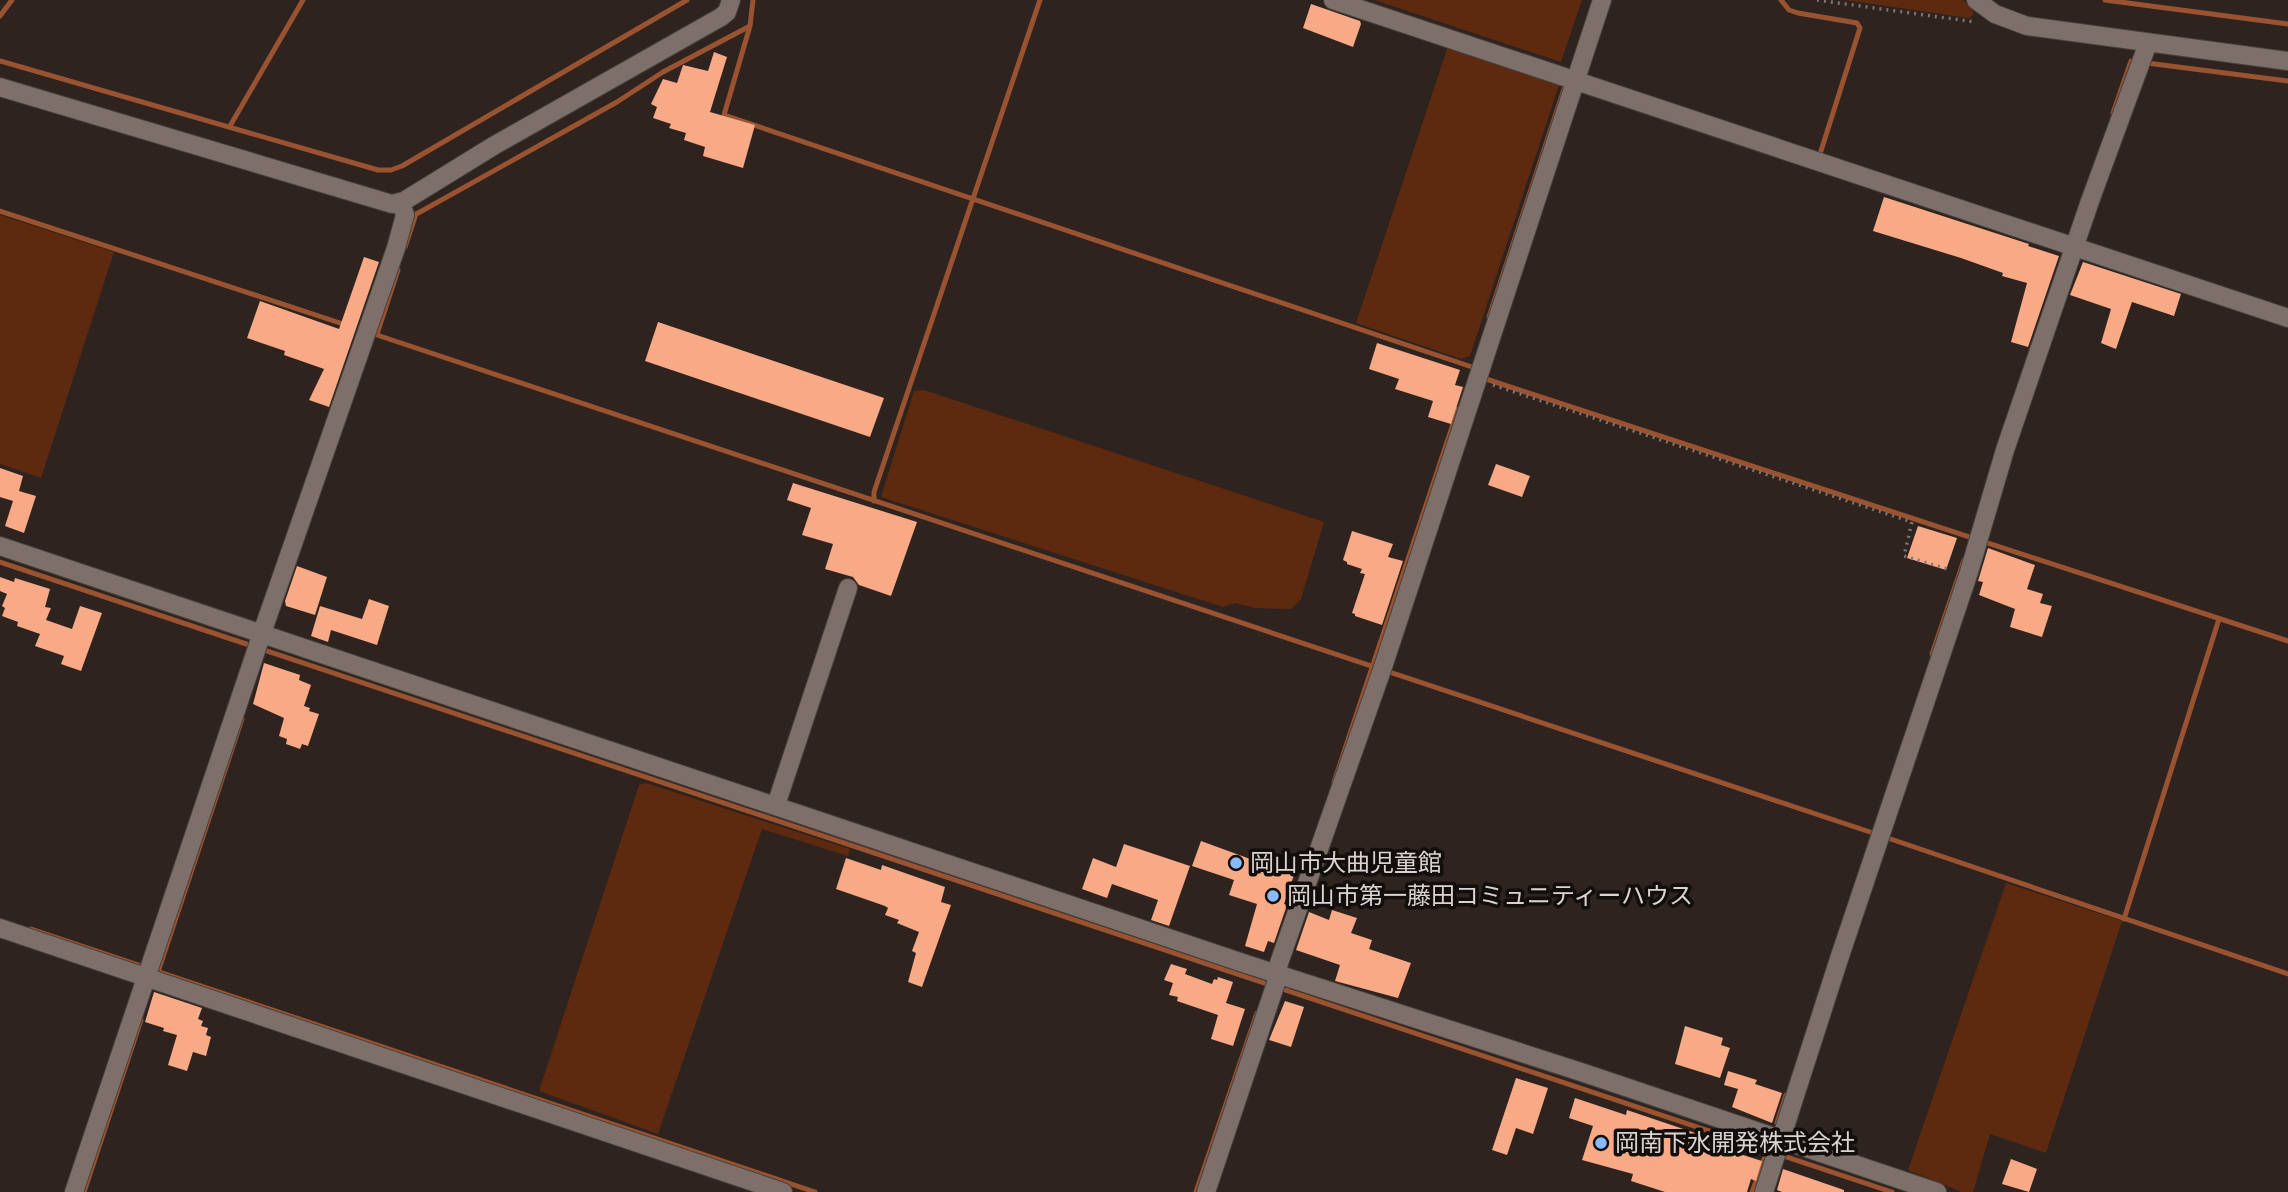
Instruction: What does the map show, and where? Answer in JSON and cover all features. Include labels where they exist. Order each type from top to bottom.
[{"type":"street","points":[[0,86],[382,202],[401,203],[506,139],[721,17],[727,12],[731,0]]},
{"type":"street","points":[[1333,0],[2073,242],[2288,318]]},
{"type":"street","points":[[1206,1192],[1276,983],[1279,963],[1382,670],[1479,378],[1573,77],[1602,0]]},
{"type":"street","points":[[1976,0],[1995,14],[2027,26],[2144,55],[2288,61]]},
{"type":"street","points":[[1764,1192],[1979,540],[2005,450],[2073,242],[2144,55]]},
{"type":"street","points":[[74,1192],[259,642],[396,248],[405,215],[401,203]]},
{"type":"street","points":[[0,546],[259,642],[776,805],[1276,983],[1778,1150],[1937,1192]]},
{"type":"street","points":[[776,805],[848,589]]},
{"type":"street","points":[[0,928],[148,973],[783,1192]]},
{"type":"path","points":[[1817,0],[1982,23],[1995,14]]},
{"type":"path","points":[[1479,378],[1912,522],[1903,556],[1950,570],[1956,568]]},
{"type":"shaded area","points":[[1374,0],[1582,0],[1561,62]]},
{"type":"shaded area","points":[[1845,0],[1963,0],[1973,10],[1973,15],[1969,18]]},
{"type":"shaded area","points":[[1448,46],[1560,82],[1470,356],[1461,359],[1356,323]]},
{"type":"shaded area","points":[[0,215],[114,252],[41,478],[0,464]]},
{"type":"shaded area","points":[[924,390],[1324,522],[1301,599],[1291,609],[1255,608],[1235,603],[1223,607],[881,497],[914,391]]},
{"type":"shaded area","points":[[646,783],[850,849],[848,856],[762,829],[658,1134],[539,1091],[639,785]]},
{"type":"shaded area","points":[[2006,883],[2122,921],[2046,1153],[1990,1134],[1973,1192],[1962,1192],[1908,1170]]},
{"type":"building","points":[[1311,4],[1360,21],[1353,47],[1303,28]]},
{"type":"building","points":[[714,52],[727,57],[710,112],[755,125],[743,168],[703,156],[705,147],[684,140],[686,133],[669,128],[671,124],[653,118],[657,107],[651,104],[663,79],[677,83],[683,65],[708,71]]},
{"type":"building","points":[[1884,197],[2059,256],[2028,347],[2011,342],[2027,283],[2002,276],[2003,273],[1961,258],[1873,231]]},
{"type":"building","points":[[364,257],[379,262],[329,407],[309,400],[324,369],[284,355],[285,351],[247,338],[260,301],[339,329]]},
{"type":"building","points":[[2083,262],[2181,294],[2174,316],[2132,302],[2116,349],[2101,343],[2111,309],[2070,295]]},
{"type":"building","points":[[658,322],[884,398],[870,437],[645,361]]},
{"type":"building","points":[[1377,343],[1460,370],[1455,385],[1463,387],[1451,424],[1428,417],[1433,401],[1395,389],[1399,379],[1369,369]]},
{"type":"building","points":[[1496,464],[1530,476],[1522,497],[1488,485]]},
{"type":"building","points":[[0,468],[23,476],[19,491],[36,496],[24,533],[5,526],[13,501],[0,497]]},
{"type":"building","points":[[793,483],[917,522],[891,596],[859,585],[853,577],[825,569],[833,544],[802,535],[811,508],[787,500]]},
{"type":"building","points":[[1918,526],[1957,538],[1946,570],[1907,558]]},
{"type":"building","points":[[1352,531],[1393,544],[1388,557],[1403,561],[1382,625],[1352,613],[1365,574],[1360,573],[1362,569],[1343,560]]},
{"type":"building","points":[[1988,548],[2035,565],[2027,589],[2043,594],[2040,603],[2052,606],[2042,637],[2010,627],[2015,609],[1979,595],[1983,582],[1978,581]]},
{"type":"building","points":[[297,566],[327,577],[315,615],[286,606],[285,601]]},
{"type":"building","points":[[0,577],[14,582],[15,578],[50,589],[45,607],[51,608],[46,620],[72,629],[80,606],[102,613],[81,671],[61,664],[64,656],[35,646],[40,634],[17,626],[18,622],[2,616],[5,608],[2,606],[7,594],[0,591]]},
{"type":"building","points":[[369,599],[389,606],[377,645],[331,630],[328,642],[311,636],[320,606],[362,619]]},
{"type":"building","points":[[264,663],[300,675],[299,680],[311,685],[304,706],[319,714],[308,746],[302,744],[300,749],[286,744],[287,739],[279,736],[284,718],[253,704]]},
{"type":"building","points":[[1201,841],[1294,875],[1274,943],[1268,941],[1264,952],[1245,946],[1257,904],[1229,895],[1234,880],[1192,866]]},
{"type":"building","points":[[1124,844],[1190,866],[1169,926],[1151,920],[1158,900],[1112,884],[1107,898],[1082,889],[1093,858],[1116,867]]},
{"type":"building","points":[[846,858],[881,870],[882,865],[945,887],[941,902],[951,905],[922,987],[908,982],[916,953],[912,951],[919,932],[885,915],[888,908],[885,906],[836,889]]},
{"type":"building","points":[[1332,910],[1357,918],[1351,933],[1372,940],[1369,949],[1411,963],[1398,998],[1335,981],[1340,965],[1296,950],[1309,912],[1329,920]]},
{"type":"building","points":[[1171,964],[1187,969],[1185,974],[1212,984],[1218,977],[1233,982],[1226,1003],[1245,1009],[1233,1046],[1211,1039],[1218,1015],[1177,1001],[1178,997],[1169,995],[1173,983],[1164,980]]},
{"type":"building","points":[[154,992],[202,1008],[198,1019],[203,1021],[201,1026],[208,1028],[206,1035],[211,1037],[206,1056],[193,1052],[187,1071],[168,1065],[177,1035],[145,1022]]},
{"type":"building","points":[[1285,1001],[1304,1007],[1291,1047],[1269,1040]]},
{"type":"building","points":[[1685,1026],[1723,1038],[1721,1045],[1730,1048],[1720,1078],[1675,1064]]},
{"type":"building","points":[[1728,1071],[1757,1080],[1755,1084],[1782,1093],[1772,1123],[1732,1107],[1738,1089],[1724,1085]]},
{"type":"building","points":[[1516,1078],[1548,1088],[1533,1134],[1516,1128],[1507,1155],[1492,1150]]},
{"type":"building","points":[[1575,1098],[1626,1115],[1627,1110],[1707,1137],[1705,1143],[1762,1161],[1756,1181],[1751,1179],[1747,1192],[1665,1192],[1631,1181],[1633,1174],[1582,1160],[1593,1126],[1569,1118]]},
{"type":"building","points":[[2011,1159],[2037,1169],[2029,1192],[2002,1184]]},
{"type":"building","points":[[1783,1169],[1844,1192],[1782,1192],[1777,1190]]},
{"type":"waterway","points":[[0,16],[12,0]]},
{"type":"waterway","points":[[230,126],[303,0]]},
{"type":"waterway","points":[[0,61],[378,170],[391,170],[687,0]]},
{"type":"waterway","points":[[405,247],[416,214],[617,102],[663,72],[750,26],[753,0]]},
{"type":"waterway","points":[[874,501],[874,492],[1040,0]]},
{"type":"waterway","points":[[1781,0],[1789,10],[1857,23],[1860,28],[1820,154]]},
{"type":"waterway","points":[[2105,0],[2288,24]]},
{"type":"waterway","points":[[750,26],[724,115],[1472,367]]},
{"type":"waterway","points":[[2113,113],[2131,61],[2288,81]]},
{"type":"waterway","points":[[1489,317],[1567,80]]},
{"type":"waterway","points":[[0,211],[346,325]]},
{"type":"waterway","points":[[377,334],[398,270]]},
{"type":"waterway","points":[[374,334],[1873,833],[2288,974]]},
{"type":"waterway","points":[[1483,378],[2288,641]]},
{"type":"waterway","points":[[1334,782],[1458,409]]},
{"type":"waterway","points":[[1932,654],[1964,560]]},
{"type":"waterway","points":[[0,562],[1892,1192]]},
{"type":"waterway","points":[[2124,919],[2219,619]]},
{"type":"waterway","points":[[158,972],[242,719]]},
{"type":"waterway","points":[[31,929],[815,1192]]},
{"type":"waterway","points":[[1196,1192],[1257,1013]]},
{"type":"waterway","points":[[84,1192],[141,1020]]},
{"type":"waterway","points":[[1777,1123],[1786,1095]]},
{"type":"waterway","points":[[1752,1192],[1769,1146]]},
{"type":"place","name":"岡山市大曲児童館","points":[[1236,863]]},
{"type":"place","name":"岡山市第一藤田コミュニティーハウス","points":[[1273,896]]},
{"type":"place","name":"岡南下水開発株式会社","points":[[1601,1143]]}]
